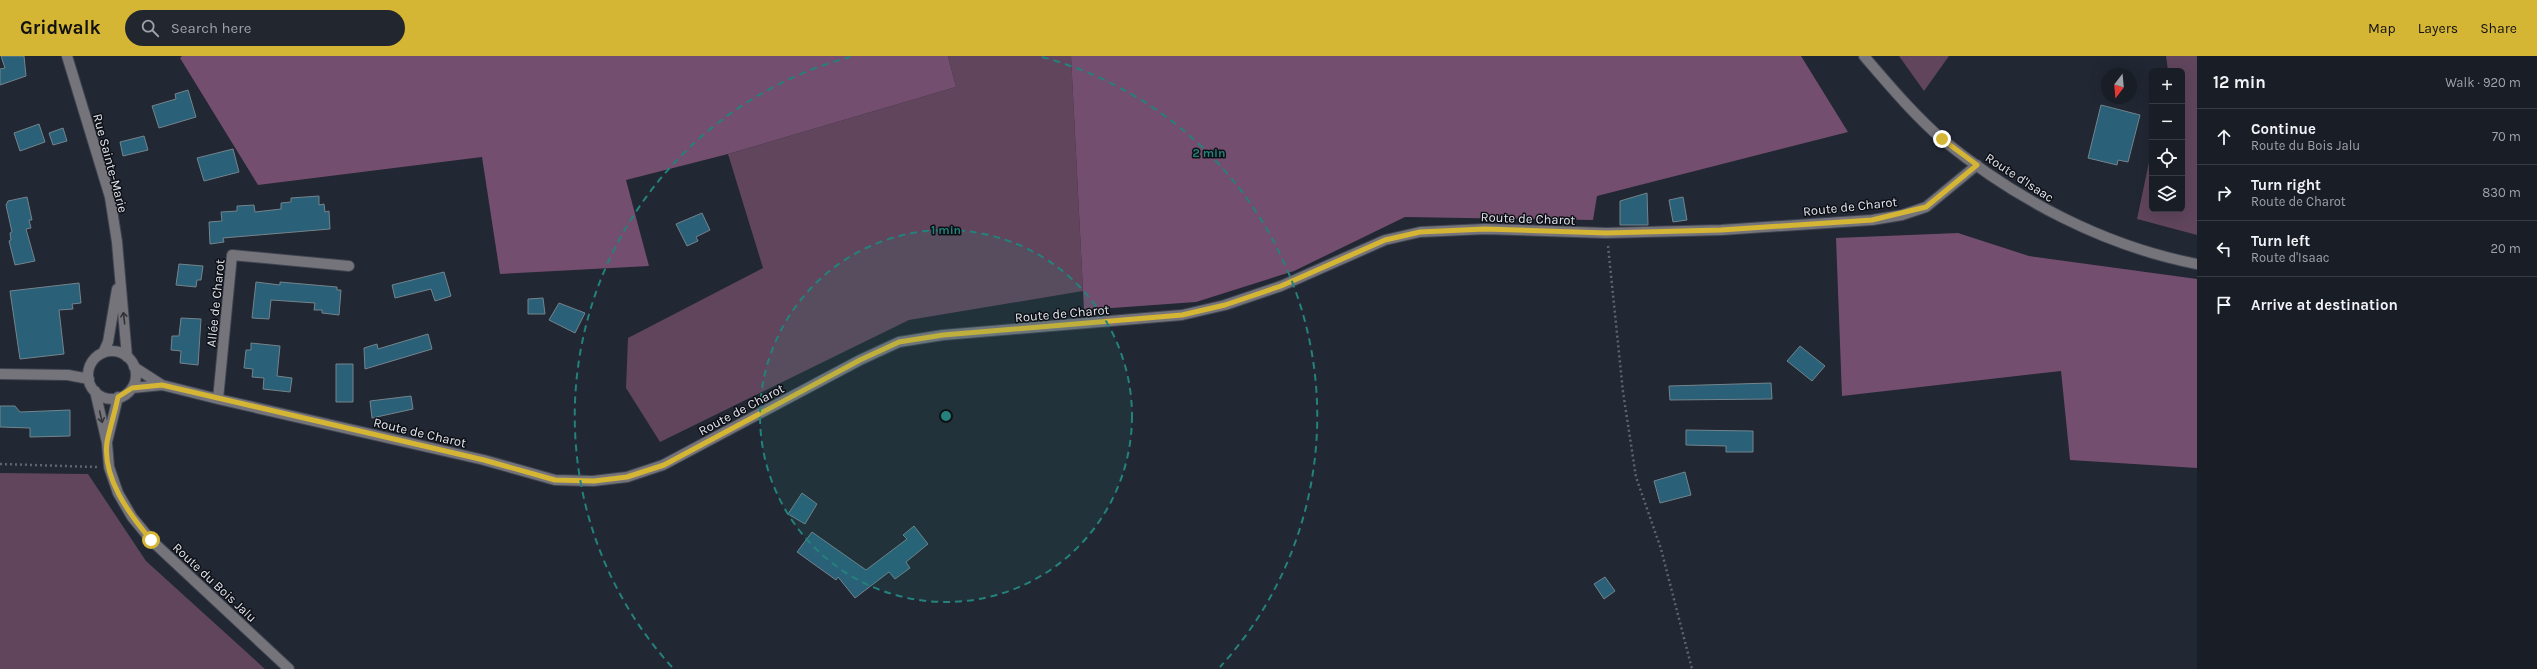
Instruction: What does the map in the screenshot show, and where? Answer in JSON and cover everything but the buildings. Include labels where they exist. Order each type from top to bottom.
[{"type":"street","name":"Rue Sainte-Marie","points":[[66,56],[110,197],[117,242],[119,279],[127,357]]},
{"type":"street","name":"Route d'Isaac","points":[[1864,56],[1901,99],[1942,139],[1977,165],[2050,212],[2142,250],[2197,264]]},
{"type":"street","name":"Route de Charot","points":[[134,367],[162,385],[218,399],[484,460],[555,480],[594,481],[627,477],[664,465],[860,360],[899,342],[943,335],[1182,315],[1225,305],[1281,286],[1385,240],[1420,232],[1485,229],[1606,233],[1729,230],[1872,220],[1902,215],[1926,207],[1977,165]]},
{"type":"street","name":"Allée de Charot","points":[[218,399],[232,255],[350,266]]},
{"type":"street","name":"Rue Sainte-Marie","points":[[103,353],[108,342],[119,279]]},
{"type":"street","points":[[115,352],[127,357],[134,367],[135,381],[132,388],[118,397],[107,398],[95,391],[88,379],[91,364],[103,353],[115,352]]},
{"type":"street","points":[[0,374],[68,375],[88,379]]},
{"type":"street","name":"Route de Charot","points":[[132,388],[162,385]]},
{"type":"street","name":"Route du Bois Jalu","points":[[95,391],[107,443],[109,467],[118,493],[128,511],[151,540],[289,669]]},
{"type":"street","name":"Route du Bois Jalu","points":[[107,443],[118,397]]},
{"type":"path","points":[[1606,233],[1623,392],[1636,477],[1661,548],[1692,669]]},
{"type":"path","points":[[0,464],[109,467]]},
{"type":"shaded area","points":[[182,56],[948,56],[956,87],[728,154],[626,180],[649,266],[500,274],[482,157],[258,185],[180,58]]},
{"type":"shaded area","points":[[948,56],[1071,56],[1083,291],[909,320],[660,442],[626,388],[628,338],[763,268],[728,154],[956,87]]},
{"type":"shaded area","points":[[1071,56],[1801,56],[1848,132],[1597,196],[1593,220],[1405,217],[1294,271],[1196,302],[1084,310]]},
{"type":"shaded area","points":[[1899,56],[1949,56],[1924,91]]},
{"type":"shaded area","points":[[2166,56],[2197,56],[2197,235],[2137,219],[2149,162],[2149,212],[2185,212],[2185,68],[2168,68]]},
{"type":"shaded area","points":[[1958,233],[2029,256],[2197,279],[2197,468],[2070,460],[2061,371],[1842,396],[1836,238]]},
{"type":"shaded area","points":[[0,473],[88,474],[146,561],[265,669],[0,669]]},
{"type":"route","points":[[151,540],[132,517],[118,493],[109,467],[107,443],[118,397],[121,397],[132,388],[162,385],[484,460],[555,480],[594,481],[627,477],[664,465],[860,360],[899,342],[943,335],[1012,331],[1182,315],[1225,305],[1281,286],[1385,240],[1420,232],[1485,229],[1606,233],[1721,230],[1872,220],[1902,215],[1926,207],[1977,165],[1942,139]]}]
